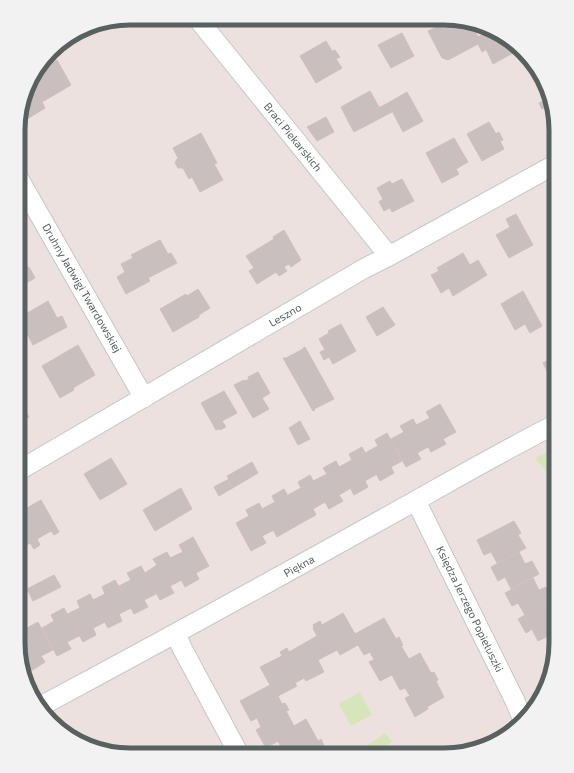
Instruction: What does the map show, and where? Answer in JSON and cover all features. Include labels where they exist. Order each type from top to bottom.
[{"type":"street","name":"Braci Piekarskich","points":[[203,25],[389,256]]},
{"type":"street","name":"Leszno","points":[[25,467],[365,268],[549,168]]},
{"type":"street","name":"Druhny Jadwigi Twardowskiej","points":[[25,190],[144,398]]},
{"type":"street","name":"Piękna","points":[[45,704],[176,634],[513,446],[549,428]]},
{"type":"street","name":"Księdza Jerzego Popiełuszki","points":[[416,501],[521,714]]},
{"type":"street","points":[[176,634],[236,748]]},
{"type":"green space","points":[[549,451],[549,475],[535,458]]},
{"type":"green space","points":[[360,692],[372,715],[351,726],[339,704]]},
{"type":"green space","points":[[385,733],[392,742],[384,748],[363,748]]},
{"type":"building","points":[[442,25],[458,26],[471,29],[474,30],[478,37],[484,33],[500,41],[482,52],[478,44],[448,60],[442,58],[428,31]]},
{"type":"building","points":[[402,33],[414,56],[391,68],[378,45]]},
{"type":"building","points":[[326,41],[332,51],[335,50],[340,57],[336,59],[342,68],[316,83],[300,56]]},
{"type":"building","points":[[500,41],[514,52],[493,64],[486,49]]},
{"type":"building","points":[[57,60],[71,85],[42,102],[45,108],[26,120],[33,90],[39,77],[47,66]]},
{"type":"building","points":[[370,91],[379,107],[349,123],[341,107]]},
{"type":"building","points":[[407,92],[423,121],[403,132],[388,103]]},
{"type":"building","points":[[544,100],[546,107],[542,109],[539,103]]},
{"type":"building","points":[[388,103],[392,112],[354,132],[349,123]]},
{"type":"building","points":[[326,117],[334,132],[317,141],[307,127]]},
{"type":"building","points":[[489,122],[496,134],[499,132],[503,140],[500,141],[504,149],[482,161],[467,134]]},
{"type":"building","points":[[201,133],[217,163],[214,164],[223,180],[200,192],[192,177],[189,179],[183,168],[178,168],[175,163],[178,158],[173,148]]},
{"type":"building","points":[[454,138],[468,162],[456,169],[459,174],[442,183],[426,153]]},
{"type":"building","points":[[402,179],[414,201],[392,212],[390,208],[384,211],[379,202],[383,199],[377,188],[390,181],[392,184]]},
{"type":"building","points":[[516,214],[533,245],[509,258],[496,235],[510,227],[506,219]]},
{"type":"building","points":[[284,230],[301,260],[291,267],[289,264],[284,267],[287,271],[279,276],[276,272],[257,284],[249,271],[254,268],[246,256],[274,239],[273,237]]},
{"type":"building","points":[[160,240],[168,254],[171,253],[177,263],[148,278],[150,281],[126,294],[117,277],[125,272],[121,264],[133,258],[131,255]]},
{"type":"building","points":[[463,253],[470,265],[478,260],[487,275],[453,296],[449,288],[441,293],[431,275],[439,271],[437,268]]},
{"type":"building","points":[[25,266],[26,268],[29,267],[35,278],[25,284]]},
{"type":"building","points":[[198,289],[210,308],[199,315],[199,317],[173,332],[160,309]]},
{"type":"building","points":[[523,291],[542,326],[530,333],[511,298]]},
{"type":"building","points":[[511,298],[525,324],[515,330],[501,304]]},
{"type":"building","points":[[48,301],[57,318],[62,316],[67,327],[33,345],[25,330],[25,314]]},
{"type":"building","points":[[383,307],[395,325],[377,336],[366,317]]},
{"type":"building","points":[[341,324],[356,351],[333,364],[329,357],[324,360],[320,352],[325,350],[319,339],[329,333],[328,331]]},
{"type":"building","points":[[78,345],[95,375],[73,388],[74,390],[60,398],[42,366]]},
{"type":"building","points":[[305,347],[334,399],[314,409],[315,410],[313,411],[283,358],[286,358]]},
{"type":"building","points":[[549,360],[549,375],[543,363]]},
{"type":"building","points":[[258,372],[270,393],[262,398],[269,409],[253,418],[234,385],[249,379],[248,377]]},
{"type":"building","points":[[224,391],[237,413],[222,421],[226,427],[216,430],[201,403]]},
{"type":"building","points":[[440,404],[456,432],[443,439],[446,444],[431,452],[416,425],[430,418],[426,412]]},
{"type":"building","points":[[25,410],[29,417],[25,419]]},
{"type":"building","points":[[413,419],[428,447],[417,453],[421,459],[406,467],[391,439],[404,432],[400,426]]},
{"type":"building","points":[[300,421],[310,439],[298,445],[289,428]]},
{"type":"building","points":[[387,433],[402,461],[391,467],[394,473],[380,481],[365,453],[378,446],[375,440]]},
{"type":"building","points":[[362,447],[377,474],[365,481],[368,487],[354,495],[339,467],[352,460],[349,454]]},
{"type":"building","points":[[111,458],[127,484],[100,500],[84,474]]},
{"type":"building","points":[[336,461],[351,488],[339,495],[343,501],[329,509],[313,481],[327,474],[323,468]]},
{"type":"building","points":[[252,462],[258,473],[219,496],[214,487],[229,479],[227,476]]},
{"type":"building","points":[[310,475],[325,502],[313,509],[316,515],[303,522],[288,495],[301,488],[298,482]]},
{"type":"building","points":[[181,488],[192,509],[155,531],[143,510]]},
{"type":"building","points":[[284,489],[303,522],[277,537],[262,509],[275,502],[272,496]]},
{"type":"building","points":[[41,500],[59,532],[54,535],[51,531],[37,539],[40,545],[34,549],[30,543],[25,546],[25,509]]},
{"type":"building","points":[[259,503],[274,530],[262,536],[266,543],[251,551],[236,523],[249,516],[246,510]]},
{"type":"building","points":[[514,521],[521,533],[518,535],[526,548],[497,563],[491,552],[484,555],[477,540]]},
{"type":"building","points":[[193,537],[209,566],[196,573],[199,579],[185,587],[170,558],[183,552],[179,545]]},
{"type":"building","points":[[167,552],[182,580],[170,586],[174,593],[160,600],[145,573],[157,565],[153,559]]},
{"type":"building","points":[[519,552],[525,564],[532,561],[539,574],[511,589],[505,577],[498,581],[491,567]]},
{"type":"building","points":[[141,566],[156,594],[144,600],[148,607],[134,614],[119,586],[131,580],[127,573]]},
{"type":"building","points":[[54,575],[61,587],[33,601],[27,589]]},
{"type":"building","points":[[533,578],[539,590],[546,587],[549,593],[549,602],[525,615],[518,603],[512,606],[505,593]]},
{"type":"building","points":[[115,580],[131,608],[119,614],[122,621],[108,628],[93,600],[105,594],[102,587]]},
{"type":"building","points":[[90,594],[105,622],[93,628],[96,635],[83,642],[67,614],[80,608],[77,601]]},
{"type":"building","points":[[546,604],[549,610],[549,636],[538,641],[532,629],[526,633],[518,619]]},
{"type":"building","points":[[64,608],[79,636],[67,642],[71,649],[57,656],[42,628],[54,621],[51,615]]},
{"type":"building","points":[[343,613],[355,634],[384,618],[396,639],[399,637],[403,645],[401,646],[409,659],[420,653],[431,673],[434,672],[438,680],[436,681],[444,697],[427,707],[428,709],[415,717],[405,698],[410,696],[405,688],[400,690],[392,675],[380,681],[369,662],[374,660],[370,652],[364,655],[358,645],[340,655],[337,650],[318,660],[324,672],[306,681],[304,678],[295,683],[297,686],[278,696],[282,704],[285,703],[289,710],[286,711],[294,726],[306,719],[318,741],[321,739],[324,746],[322,748],[282,748],[278,741],[266,748],[256,730],[261,727],[257,718],[251,721],[240,701],[270,685],[260,667],[282,656],[280,652],[287,648],[289,652],[317,636],[313,625],[320,621],[322,625]]},
{"type":"building","points":[[38,622],[53,650],[41,656],[45,662],[31,671],[27,664],[25,650],[25,637],[28,635],[25,629]]}]
